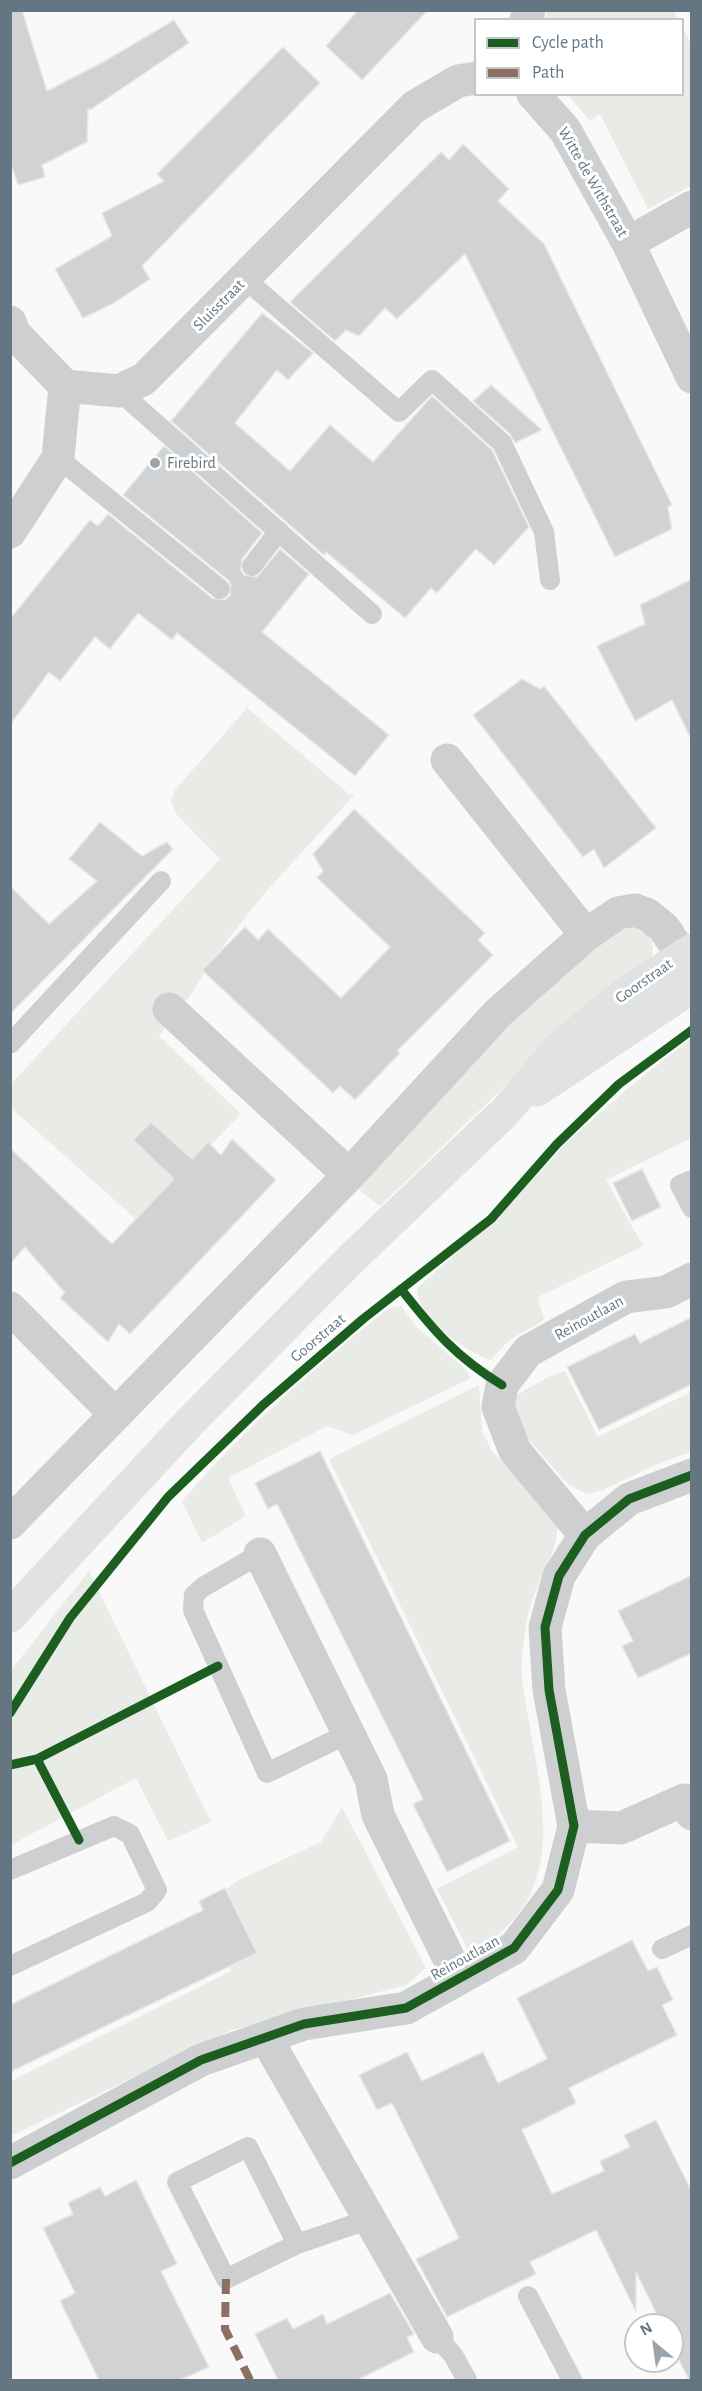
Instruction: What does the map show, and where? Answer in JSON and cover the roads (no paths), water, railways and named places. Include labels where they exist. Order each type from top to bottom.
[{"type":"street","name":"Sluisstraat","points":[[119,391],[144,379],[414,107],[458,81],[474,78]]},
{"type":"street","name":"Witte de Withstraat","points":[[535,96],[565,130],[628,243],[692,376]]},
{"type":"street","name":"Witte de Withstraat","points":[[628,243],[690,213]]},
{"type":"street","points":[[10,322],[14,333],[65,386],[119,391]]},
{"type":"street","points":[[10,532],[58,458],[65,386]]},
{"type":"street","points":[[447,760],[586,935]]},
{"type":"street","name":"Goorstraat","points":[[10,1523],[349,1175],[498,1013],[586,935],[618,913],[635,910],[648,915],[664,928],[689,958],[619,998],[558,1049],[506,1111],[350,1260],[188,1424],[15,1616]]},
{"type":"street","name":"Goorstraat","points":[[506,1111],[692,987]]},
{"type":"street","points":[[169,1009],[349,1175]]},
{"type":"street","name":"Reinoutlaan","points":[[585,1535],[515,1451],[498,1407],[502,1385],[528,1351],[626,1297],[666,1292],[692,1279]]},
{"type":"street","points":[[10,1308],[115,1414]]},
{"type":"street","name":"Reinoutlaan","points":[[10,2163],[201,2060],[304,2024],[406,2008],[514,1948],[558,1890],[574,1826],[549,1690],[545,1627],[559,1576],[585,1535],[629,1499],[692,1474]]},
{"type":"street","name":"Reinoutlaan","points":[[260,1554],[371,1779],[378,1815],[459,1979]]},
{"type":"street","points":[[574,1826],[621,1828],[684,1800],[692,1814]]},
{"type":"street","points":[[266,2038],[437,2337]]},
{"type":"lane","points":[[245,279],[399,412],[432,380],[502,443],[544,532],[550,580]]},
{"type":"lane","points":[[119,391],[372,614]]},
{"type":"lane","points":[[58,458],[220,589]]},
{"type":"lane","points":[[252,566],[279,531]]},
{"type":"lane","points":[[10,1044],[161,881]]},
{"type":"lane","points":[[692,1180],[680,1185],[692,1208]]},
{"type":"lane","name":"Reinoutlaan","points":[[260,1554],[194,1595],[193,1610],[267,1773],[349,1733]]},
{"type":"lane","points":[[10,1870],[114,1826],[130,1834],[157,1890],[147,1902],[10,1966]]},
{"type":"lane","points":[[662,1949],[692,1935]]},
{"type":"lane","points":[[297,2244],[248,2147],[177,2182],[226,2279],[297,2244],[370,2219]]},
{"type":"lane","points":[[528,2296],[572,2380]]},
{"type":"lane","points":[[437,2337],[453,2355],[467,2380]]},
{"type":"place","name":"Firebird","points":[[155,463]]}]
